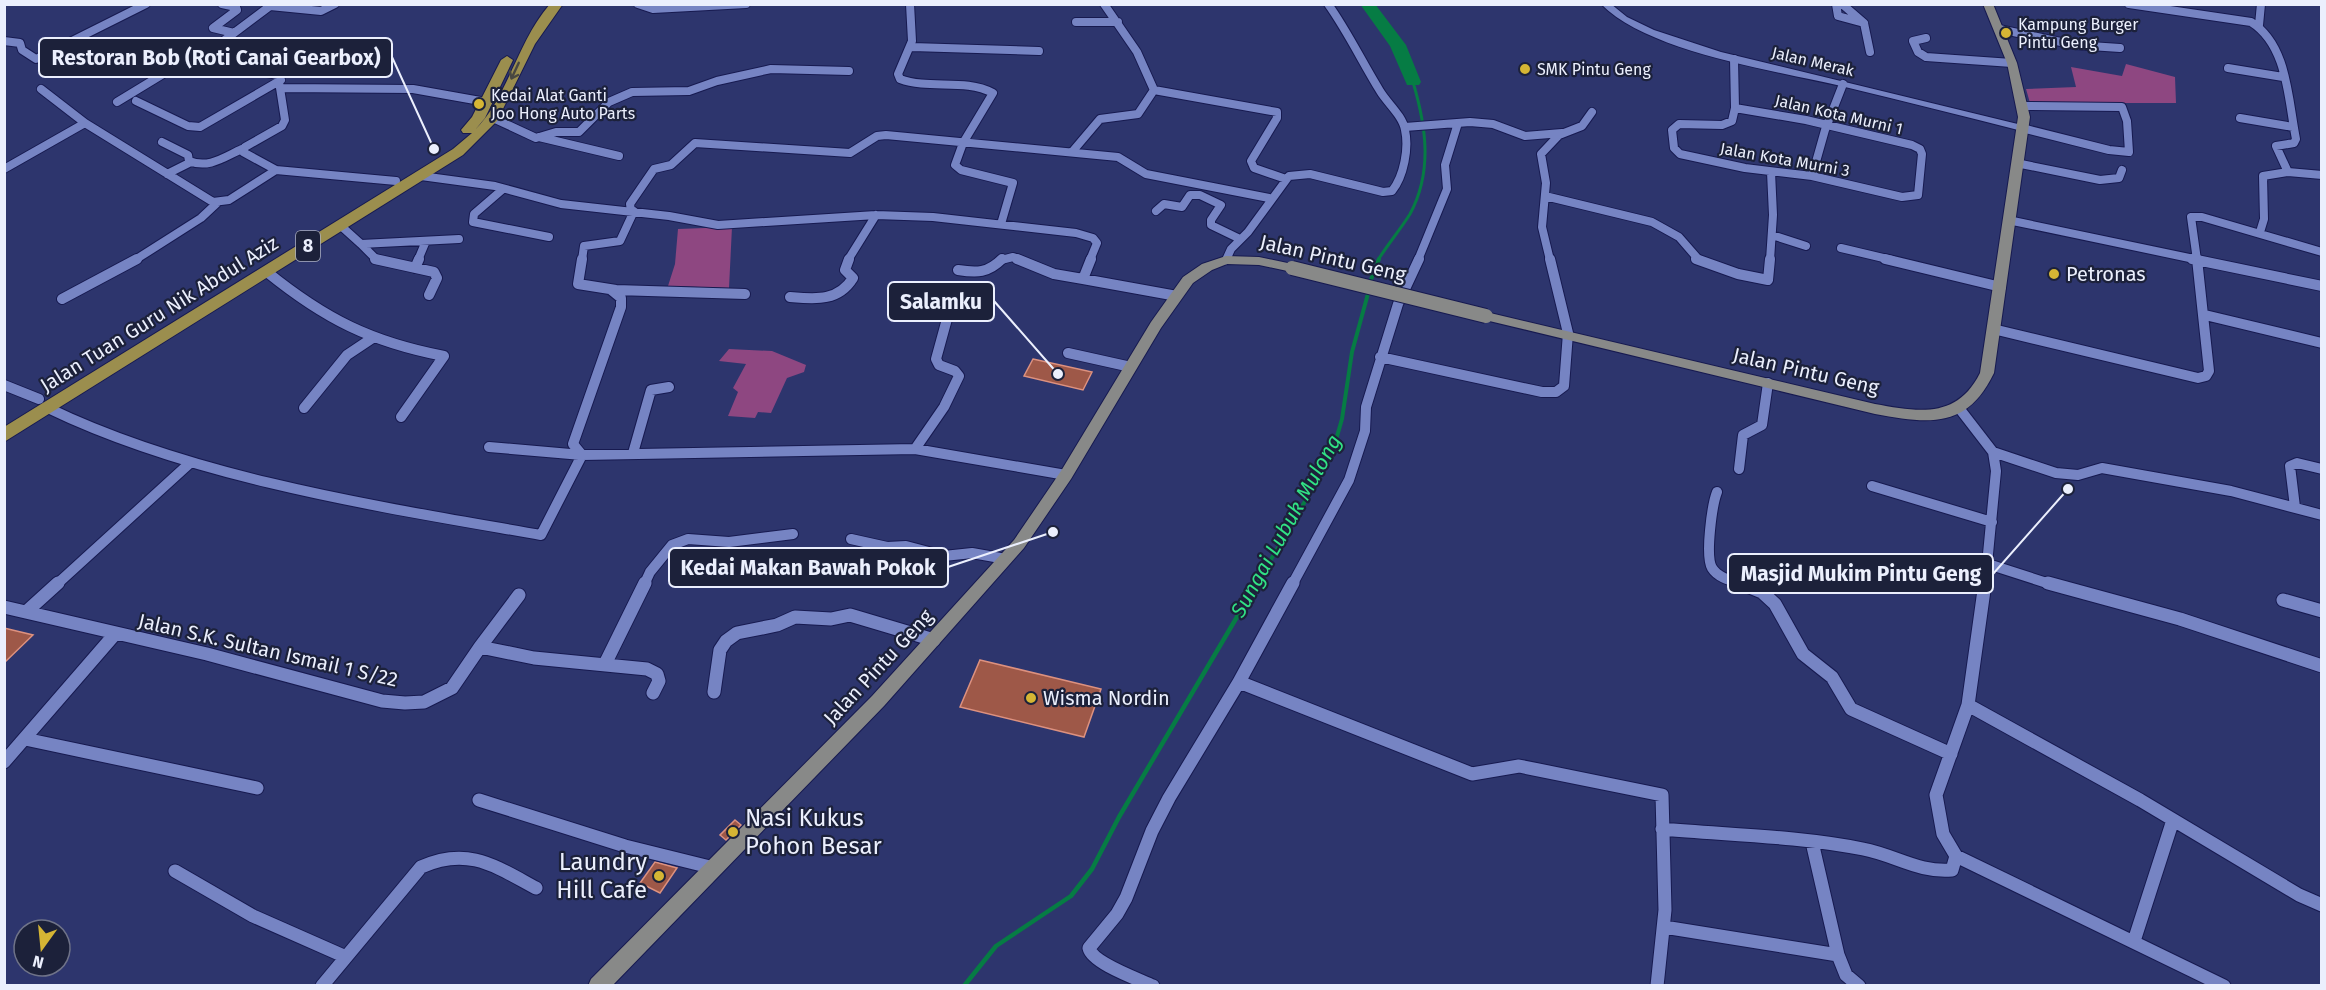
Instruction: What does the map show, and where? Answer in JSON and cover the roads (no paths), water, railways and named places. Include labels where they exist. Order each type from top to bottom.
[{"type":"main road","name":"Jalan Tuan Guru Nik Abdul Aziz","points":[[4,422],[44,403],[177,320],[396,181],[465,133],[478,118],[527,23],[545,4]]},
{"type":"main road","name":"Jalan Tuan Guru Nik Abdul Aziz","points":[[177,320],[267,272],[421,176],[474,139],[493,117],[529,42],[540,23],[557,4]]},
{"type":"main road","name":"Jalan Pintu Geng","points":[[598,986],[934,640],[1006,559],[1066,475],[1177,296],[1197,273],[1226,260],[1259,261],[1292,268],[1901,414],[1924,416],[1959,408],[1971,402],[1982,390],[1987,374],[2001,287],[2023,106],[2012,63],[1988,4]]},
{"type":"main road","name":"Jalan Tuan Guru Nik Abdul Aziz","points":[[4,436],[44,403]]},
{"type":"street","points":[[4,41],[21,43],[22,50],[36,59],[146,4]]},
{"type":"street","points":[[222,4],[236,7],[237,10],[213,28],[234,33]]},
{"type":"street","points":[[117,102],[197,53],[210,51],[269,5],[318,12],[329,9],[335,4]]},
{"type":"street","points":[[638,4],[654,9],[746,4]]},
{"type":"street","points":[[909,4],[914,31],[912,47],[898,74],[900,80],[917,84],[983,88],[993,93],[963,143],[955,165],[958,169],[1014,183],[1000,224]]},
{"type":"street","points":[[1104,4],[1118,22],[1141,61],[1154,90]]},
{"type":"street","points":[[1226,260],[1230,247],[1252,228],[1269,198],[1286,179],[1303,173],[1372,191],[1392,191],[1400,181],[1406,142],[1405,127],[1380,91],[1351,36],[1328,4]]},
{"type":"street","name":"Jalan Merak","points":[[1605,4],[1625,20],[1648,31],[1734,58],[2022,128]]},
{"type":"street","points":[[1836,4],[1838,16],[1864,23]]},
{"type":"street","points":[[1842,4],[1864,23],[1870,52]]},
{"type":"street","points":[[2128,4],[2160,11],[2239,19],[2259,25],[2272,40],[2281,66],[2294,143],[2276,146],[2288,172]]},
{"type":"street","points":[[2259,25],[2261,4]]},
{"type":"street","points":[[124,17],[138,21]]},
{"type":"street","points":[[1076,22],[1118,22]]},
{"type":"street","points":[[2000,29],[2075,45],[2120,48]]},
{"type":"street","points":[[1926,39],[1913,41],[1920,54],[1926,57],[2012,63]]},
{"type":"street","points":[[912,47],[1039,51]]},
{"type":"street","points":[[167,174],[191,162],[208,165],[282,126],[285,120],[281,84],[274,74],[251,70],[210,51]]},
{"type":"street","points":[[1734,58],[1735,108]]},
{"type":"street","points":[[539,137],[556,132],[579,132],[609,102],[632,92],[689,91],[717,81],[771,69],[811,68],[849,71]]},
{"type":"street","points":[[2228,68],[2283,77]]},
{"type":"street","points":[[136,101],[188,126],[195,127],[209,123],[281,84],[412,88],[486,102]]},
{"type":"street","points":[[1812,176],[1843,84]]},
{"type":"street","points":[[41,89],[85,123],[207,200],[217,203]]},
{"type":"street","points":[[1071,152],[1100,119],[1138,114],[1154,90]]},
{"type":"street","points":[[1154,90],[1277,112],[1277,118],[1251,161],[1254,168],[1286,179]]},
{"type":"street","points":[[2022,128],[2109,150],[2129,152],[2127,122],[2122,107],[2023,106]]},
{"type":"street","name":"Jalan Kota Murni 1","points":[[1735,108],[1827,126],[1920,149],[1922,154],[1918,195],[1913,197]]},
{"type":"street","name":"Jalan Kota Murni 3","points":[[1735,108],[1732,121],[1727,124],[1683,122],[1675,127],[1672,130],[1674,148],[1688,157],[1771,172],[1812,176],[1913,197]]},
{"type":"street","points":[[1405,127],[1441,123],[1493,124],[1525,136],[1580,129],[1592,112]]},
{"type":"street","points":[[493,117],[529,136],[619,156]]},
{"type":"street","points":[[2240,118],[2293,127]]},
{"type":"street","points":[[4,169],[85,123]]},
{"type":"street","points":[[1153,986],[1099,961],[1090,953],[1089,948],[1122,906],[1152,831],[1169,798],[1239,682],[1349,480],[1363,439],[1366,407],[1380,357],[1398,304],[1437,219],[1447,189],[1445,165],[1458,123]]},
{"type":"street","points":[[1380,357],[1542,392],[1556,392],[1564,386],[1568,333],[1542,228],[1546,183],[1541,154],[1562,132]]},
{"type":"street","points":[[745,294],[610,289],[578,284],[584,246],[620,241],[633,211],[630,204],[654,169],[671,165],[695,143],[850,153],[877,136],[1071,152],[1118,157],[1131,162],[1138,171],[1146,174],[1269,198]]},
{"type":"street","points":[[162,142],[186,154],[191,162]]},
{"type":"street","points":[[242,149],[276,170],[396,181]]},
{"type":"street","points":[[2016,163],[2100,180],[2119,178],[2122,170]]},
{"type":"street","points":[[62,298],[148,253],[201,218],[217,203],[229,200],[276,170]]},
{"type":"street","points":[[1545,196],[1652,222],[1679,237],[1696,260],[1738,274],[1768,280],[1772,235],[1771,172]]},
{"type":"street","points":[[2260,232],[2264,219],[2263,176],[2288,172],[2322,175]]},
{"type":"street","points":[[421,176],[503,189],[561,204],[633,211],[729,226],[813,217],[876,216],[1000,224],[1093,238],[1097,246],[1083,279]]},
{"type":"street","points":[[503,189],[474,214],[473,222],[549,237]]},
{"type":"street","points":[[1156,211],[1164,204],[1182,207],[1190,195],[1200,195],[1221,205],[1211,220],[1211,225],[1240,239]]},
{"type":"street","points":[[1993,328],[2198,378],[2206,376],[2209,371],[2205,315],[2191,217],[2194,215],[2260,232],[2322,252]]},
{"type":"street","points":[[790,297],[826,299],[838,295],[853,279],[844,268],[845,265],[876,216]]},
{"type":"street","points":[[2008,220],[2322,286]]},
{"type":"street","points":[[341,226],[376,260],[436,273],[429,295]]},
{"type":"street","points":[[1772,235],[1806,246]]},
{"type":"street","points":[[361,244],[459,239]]},
{"type":"street","points":[[414,268],[426,241]]},
{"type":"street","points":[[1841,248],[1893,262],[1949,271],[2001,287]]},
{"type":"street","points":[[958,270],[982,273],[1003,258],[1012,257],[1054,274],[1177,296]]},
{"type":"street","points":[[267,272],[310,306],[374,337],[409,350],[444,356],[401,417]]},
{"type":"street","points":[[582,455],[573,444],[621,307],[621,298],[610,289]]},
{"type":"street","points":[[915,449],[944,407],[958,376],[956,371],[939,365],[936,359],[945,342],[944,331],[947,320],[942,311],[947,301]]},
{"type":"street","points":[[2205,315],[2322,343]]},
{"type":"street","points":[[304,408],[347,355],[374,337]]},
{"type":"street","points":[[1068,353],[1131,367]]},
{"type":"street","points":[[1739,469],[1743,435],[1757,430],[1762,425],[1768,383]]},
{"type":"street","points":[[4,385],[44,403],[93,431],[191,462],[336,497],[541,535],[582,455]]},
{"type":"street","points":[[633,453],[651,390],[669,387]]},
{"type":"street","points":[[1959,408],[1993,452],[1996,471],[1988,564],[1968,705],[1936,795],[1943,834],[1956,856],[2224,986]]},
{"type":"street","points":[[489,447],[582,455],[915,449],[1066,475]]},
{"type":"street","points":[[1993,452],[2065,474],[2080,474],[2088,468],[2102,468],[2231,491],[2322,514]]},
{"type":"street","points":[[26,612],[191,462]]},
{"type":"street","points":[[2295,507],[2290,466],[2297,463],[2322,469]]},
{"type":"street","points":[[1872,486],[1992,522]]},
{"type":"street","points":[[1717,492],[1712,514],[1708,561],[1711,569],[1718,575],[1762,591],[1772,600],[1803,654],[1837,683],[1842,702],[1851,709],[1951,754]]},
{"type":"street","points":[[605,664],[650,572],[672,545],[691,539],[729,542],[793,534]]},
{"type":"street","points":[[851,539],[883,547],[906,546],[944,556],[972,553],[1006,559]]},
{"type":"street","points":[[1988,564],[2066,590],[2180,619],[2322,666]]},
{"type":"street","name":"Jalan S.K. Sultan Ismail 1 S/22","points":[[4,607],[207,654],[382,701],[405,703],[424,702],[452,688],[519,595]]},
{"type":"street","points":[[2283,600],[2322,611]]},
{"type":"street","points":[[714,692],[720,650],[726,641],[737,633],[777,625],[795,617],[831,619],[850,615],[934,640]]},
{"type":"street","points":[[4,762],[115,634]]},
{"type":"street","points":[[480,647],[534,658],[647,669],[657,674],[659,681],[653,693]]},
{"type":"street","points":[[1239,682],[1472,774],[1481,774],[1499,766],[1519,766],[1662,795],[1664,927],[1657,986]]},
{"type":"street","points":[[1968,705],[2173,820],[2299,895],[2322,905]]},
{"type":"street","points":[[24,739],[257,788]]},
{"type":"street","points":[[479,800],[605,841],[714,867]]},
{"type":"street","points":[[2134,941],[2173,820]]},
{"type":"street","points":[[1662,829],[1812,842],[1868,850],[1920,870],[1940,873],[1952,870],[1956,856]]},
{"type":"street","points":[[1812,842],[1838,955],[1846,975],[1859,986]]},
{"type":"street","points":[[322,986],[421,867],[438,857],[472,857],[536,888]]},
{"type":"street","points":[[175,871],[253,916],[346,957]]},
{"type":"street","points":[[1664,927],[1838,955]]},
{"type":"waterway","name":"Sungai Lubuk Mulong","points":[[1367,4],[1398,45],[1413,82]]},
{"type":"waterway","name":"Sungai Lubuk Mulong","points":[[1378,260],[1410,214],[1422,181],[1424,132],[1413,82]]},
{"type":"waterway","name":"Sungai Lubuk Mulong","points":[[1370,282],[1379,259]]},
{"type":"waterway","name":"Sungai Lubuk Mulong","points":[[1256,585],[1331,457],[1342,419],[1352,352],[1369,290]]},
{"type":"waterway","name":"Sungai Lubuk Mulong","points":[[964,986],[996,946],[1071,896],[1092,869],[1119,817],[1257,583]]},
{"type":"place","name":"Kampung Burger Pintu Geng","points":[[2006,33]]},
{"type":"place","name":"SMK Pintu Geng","points":[[1525,69]]},
{"type":"place","name":"Kedai Alat Ganti Joo Hong Auto Parts","points":[[479,104]]},
{"type":"place","name":"Restoran Bob (Roti Canai Gearbox)","points":[[434,149]]},
{"type":"place","name":"Petronas","points":[[2054,274]]},
{"type":"place","name":"Salamku","points":[[1058,374]]},
{"type":"place","name":"Masjid Mukim Pintu Geng","points":[[2068,489]]},
{"type":"place","name":"Kedai Makan Bawah Pokok","points":[[1053,532]]},
{"type":"place","name":"Wisma Nordin","points":[[1031,698]]},
{"type":"place","name":"Nasi Kukus Pohon Besar","points":[[733,832]]},
{"type":"place","name":"Laundry Hill Cafe","points":[[659,876]]}]
